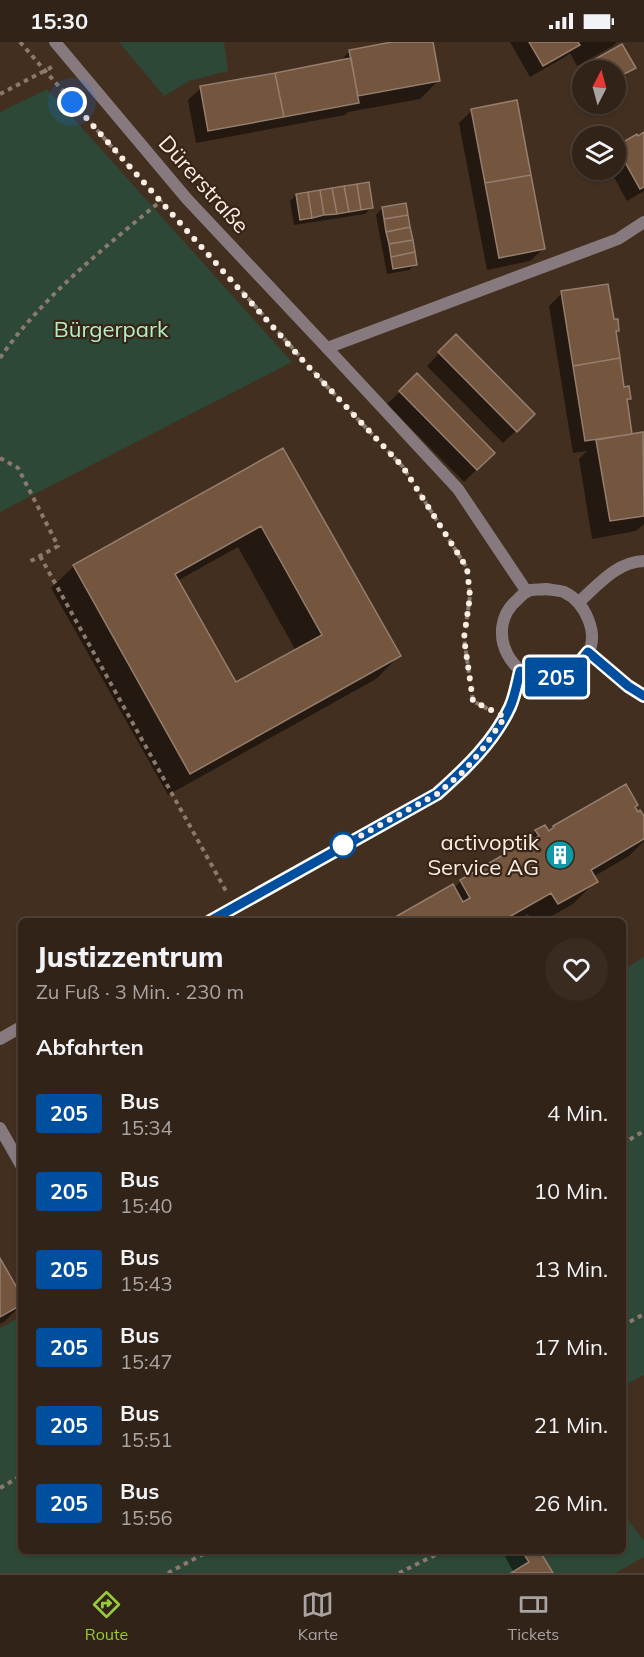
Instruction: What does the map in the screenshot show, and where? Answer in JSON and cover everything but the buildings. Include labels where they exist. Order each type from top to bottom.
[{"type":"street","name":"Dürerstraße","points":[[55,42],[187,199],[458,489],[527,592]]},
{"type":"street","points":[[327,348],[618,239],[644,222]]},
{"type":"street","points":[[579,602],[617,568],[633,561],[644,561]]},
{"type":"street","points":[[546,589],[563,592],[579,602],[588,617],[591,634],[588,652],[579,664],[567,673],[552,678],[537,678],[520,671],[508,658],[502,640],[503,621],[513,604],[527,592],[546,589]]},
{"type":"street","points":[[588,652],[628,686],[644,696]]},
{"type":"street","points":[[217,918],[437,794],[464,771],[505,717],[520,671]]},
{"type":"street","points":[[0,1039],[18,1029]]},
{"type":"street","points":[[0,1128],[18,1160]]},
{"type":"path","points":[[20,42],[136,175]]},
{"type":"path","points":[[0,94],[69,59]]},
{"type":"path","points":[[0,358],[54,293],[177,187]]},
{"type":"path","points":[[160,201],[168,210]]},
{"type":"path","points":[[229,278],[403,467],[467,568],[470,596],[464,638],[473,701],[505,717]]},
{"type":"path","points":[[0,458],[18,468],[58,546],[29,562]]},
{"type":"path","points":[[40,556],[235,908]]},
{"type":"path","points":[[626,1142],[644,1131]]},
{"type":"path","points":[[626,1324],[644,1314]]},
{"type":"path","points":[[0,1488],[18,1478]]},
{"type":"path","points":[[168,1573],[203,1554]]},
{"type":"path","points":[[399,1573],[437,1554]]},
{"type":"green space","points":[[119,42],[224,42],[228,71],[189,81],[164,96]]},
{"type":"green space","name":"Bürgerpark","points":[[47,89],[292,362],[0,512],[0,112]]},
{"type":"green space","points":[[644,957],[644,1375],[626,1384],[626,968]]},
{"type":"green space","points":[[18,1319],[18,1554],[626,1554],[626,1517],[644,1541],[644,1557],[615,1573],[0,1573],[0,1328]]},
{"type":"bus line","name":"205","points":[[215,918],[437,794],[464,771],[505,717],[520,671],[537,678],[552,678],[567,673],[579,664],[588,652],[628,686],[644,696]]},
{"type":"place","name":"activoptik Service AG","points":[[560,855]]},
{"type":"route","points":[[72,102],[306,364],[403,467],[467,568],[470,596],[464,638],[470,666],[473,701],[505,717],[464,771],[437,794],[340,847],[343,845]]}]
